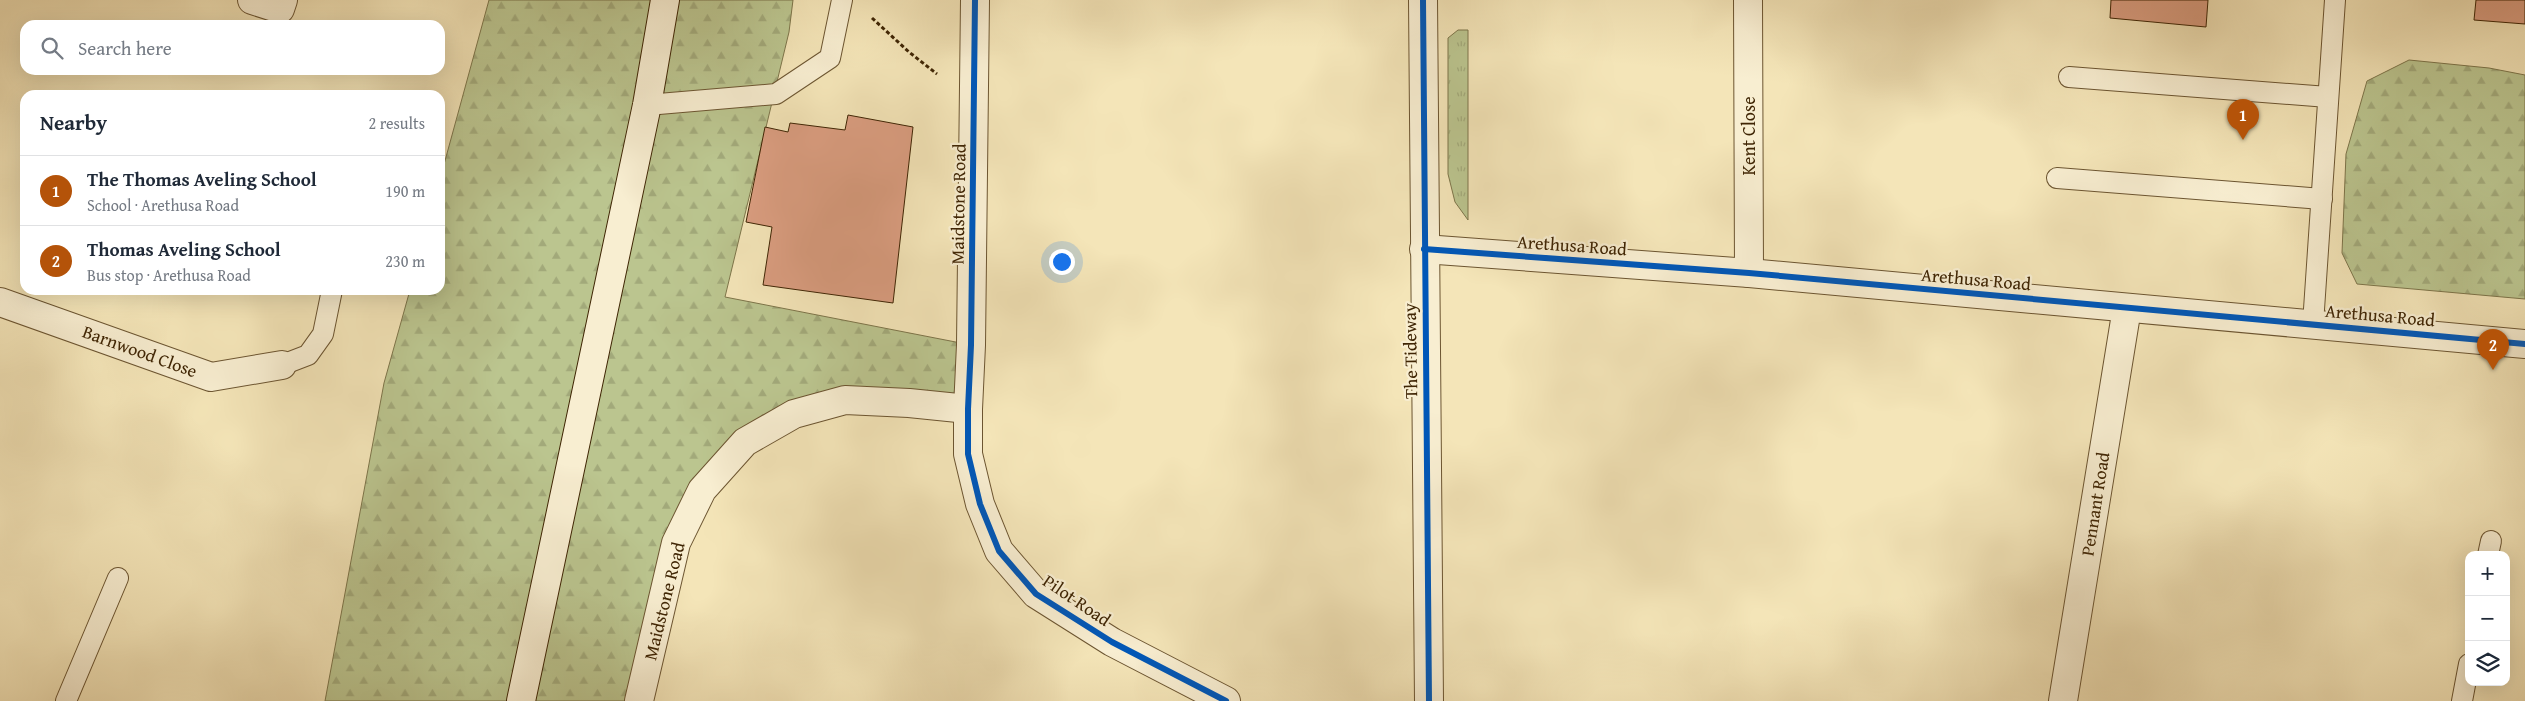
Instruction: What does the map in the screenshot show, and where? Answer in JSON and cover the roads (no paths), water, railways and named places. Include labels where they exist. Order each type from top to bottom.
[{"type":"street","points":[[252,0],[280,9],[283,0]]},
{"type":"street","points":[[521,701],[647,105],[665,0]]},
{"type":"street","name":"Maidstone Road","points":[[639,701],[676,543],[702,490],[745,442],[794,414],[845,400],[909,402],[968,409],[971,345],[975,0]]},
{"type":"street","name":"The Tideway","points":[[1423,0],[1429,701]]},
{"type":"street","name":"Kent Close","points":[[1748,0],[1749,273]]},
{"type":"street","name":"Arethusa Road","points":[[1424,249],[1749,273],[2525,344]]},
{"type":"street","name":"Barnwood Close","points":[[0,302],[211,377],[282,365]]},
{"type":"street","name":"Pennant Road","points":[[2063,701],[2127,308]]},
{"type":"street","name":"Pilot Road","points":[[968,409],[968,454],[980,504],[999,551],[1036,594],[1112,642],[1226,701]]},
{"type":"lane","points":[[647,105],[776,94],[830,58],[842,0]]},
{"type":"lane","points":[[2313,324],[2335,0]]},
{"type":"lane","points":[[2068,77],[2328,97]]},
{"type":"lane","points":[[2057,178],[2322,199]]},
{"type":"lane","points":[[282,365],[308,355],[323,334],[331,295]]},
{"type":"lane","points":[[66,701],[118,578]]},
{"type":"lane","points":[[2462,701],[2465,685]]},
{"type":"place","name":"The Thomas Aveling School","points":[[2243,140]]},
{"type":"place","name":"Thomas Aveling School","points":[[2493,370]]}]
